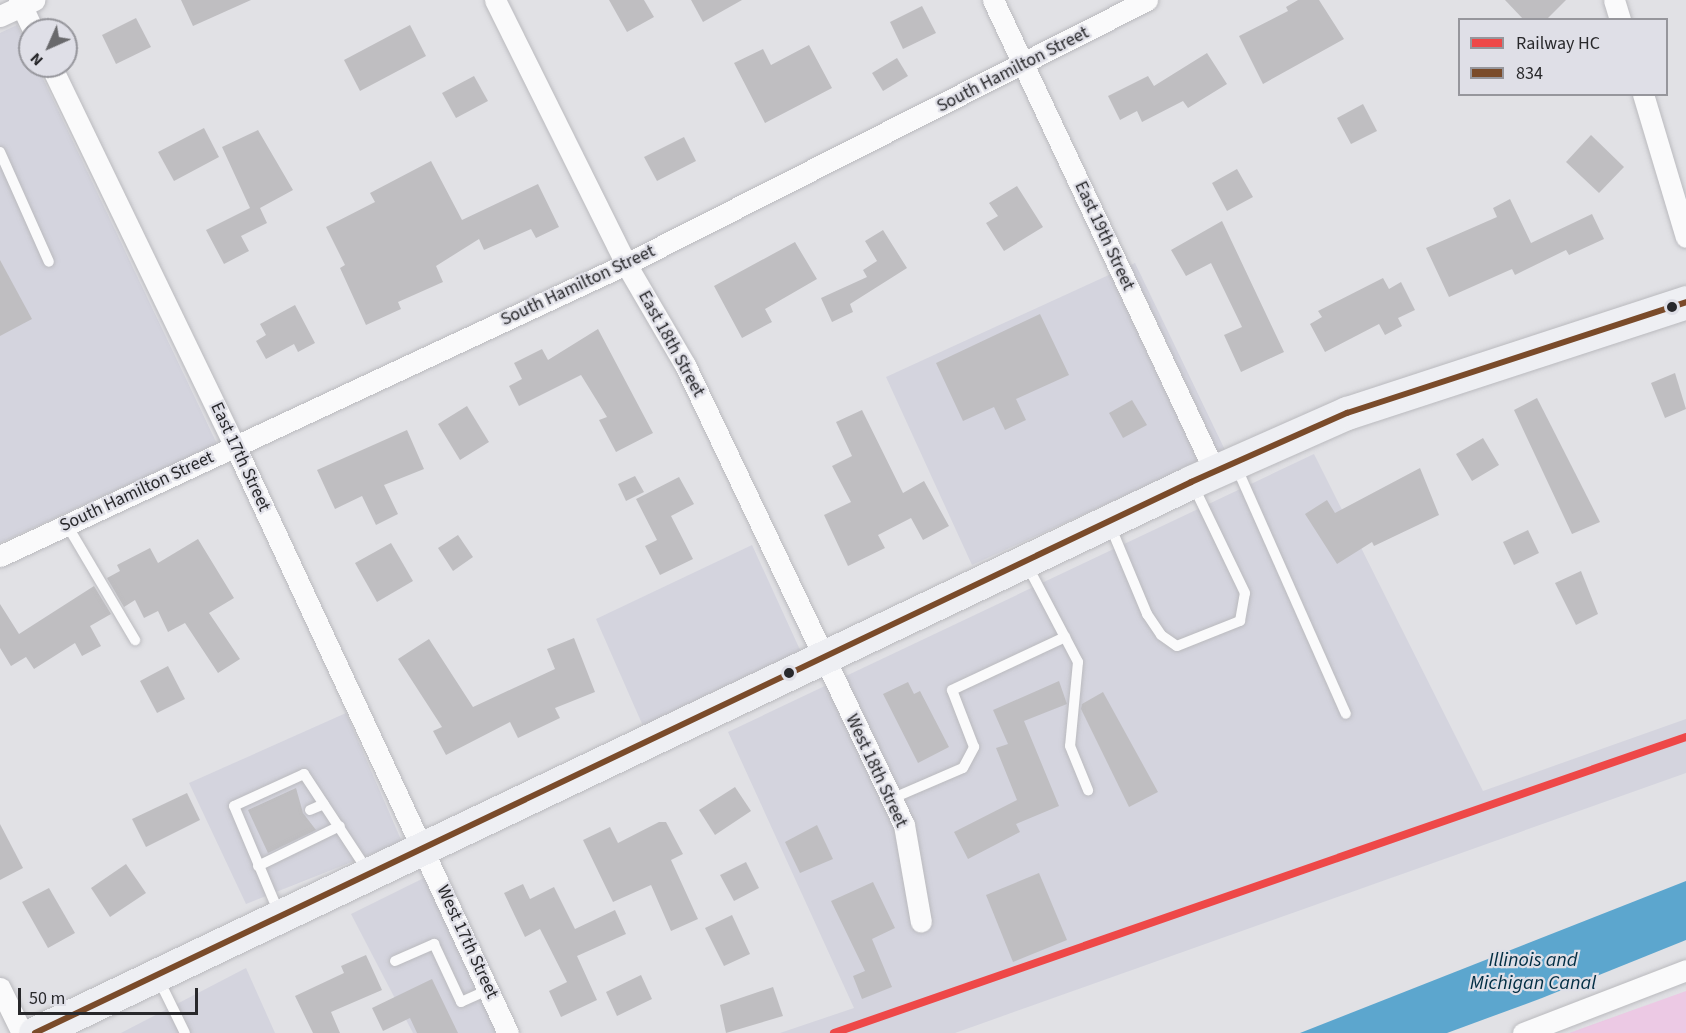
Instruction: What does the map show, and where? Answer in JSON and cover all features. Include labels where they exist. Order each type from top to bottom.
[{"type":"main road","points":[[35,1033],[371,876],[1214,472],[1347,413],[1686,302]]},
{"type":"street","name":"East 18th Street","points":[[495,0],[626,264],[685,364],[824,660]]},
{"type":"street","name":"East 19th Street","points":[[993,0],[1214,472]]},
{"type":"street","name":"South Hamilton Street","points":[[0,556],[626,264],[1024,65],[1147,0]]},
{"type":"street","points":[[1614,0],[1619,18]]},
{"type":"street","points":[[0,16],[25,2],[30,18]]},
{"type":"street","name":"East 17th Street","points":[[57,78],[235,446],[425,850]]},
{"type":"street","points":[[1644,96],[1686,237]]},
{"type":"street","name":"West 18th Street","points":[[824,660],[904,825],[921,922]]},
{"type":"street","name":"West 17th Street","points":[[425,850],[508,1033]]},
{"type":"street","points":[[1523,1033],[1686,970]]},
{"type":"street","points":[[0,988],[22,1033]]},
{"type":"lane","points":[[0,152],[50,262]]},
{"type":"lane","points":[[1109,522],[1147,614],[1161,635],[1177,646],[1240,621],[1245,593],[1214,472]]},
{"type":"lane","points":[[1214,472],[1346,714]]},
{"type":"lane","points":[[67,525],[135,640]]},
{"type":"lane","points":[[1026,563],[1078,662],[1070,746],[1088,790]]},
{"type":"lane","points":[[891,799],[963,768],[974,747],[952,690],[1065,637]]},
{"type":"lane","points":[[281,918],[234,806],[304,774],[371,876]]},
{"type":"lane","points":[[310,810],[324,804]]},
{"type":"lane","points":[[258,866],[340,826]]},
{"type":"lane","points":[[248,839],[259,834]]},
{"type":"lane","points":[[395,961],[434,944],[461,1002],[488,990]]},
{"type":"lane","points":[[157,975],[185,1033]]},
{"type":"shaded area","points":[[17,25],[18,78],[43,78],[217,444],[0,543],[0,33]]},
{"type":"shaded area","points":[[1135,263],[1225,450],[972,565],[886,377]]},
{"type":"shaded area","points":[[1314,454],[1483,791],[1686,719],[1686,773],[955,1033],[780,1033],[854,1008],[728,732]]},
{"type":"shaded area","points":[[752,545],[801,652],[643,726],[596,619]]},
{"type":"shaded area","points":[[346,713],[402,842],[246,904],[189,783]]},
{"type":"shaded area","points":[[430,875],[502,1033],[413,1033],[351,914]]},
{"type":"shaded area","points":[[246,968],[275,1033],[121,1033]]},
{"type":"shaded area","points":[[1686,991],[1686,1033],[1569,1033]]},
{"type":"water","name":"Illinois and Michigan Canal","points":[[1686,881],[1686,940],[1542,998],[1447,1033],[1300,1033]]},
{"type":"building","points":[[181,0],[251,0],[193,26]]},
{"type":"building","points":[[609,0],[644,0],[654,17],[627,32]]},
{"type":"building","points":[[691,0],[742,0],[703,22]]},
{"type":"building","points":[[1298,0],[1319,0],[1344,39],[1263,84],[1239,36],[1288,11],[1286,7]]},
{"type":"building","points":[[1505,0],[1566,0],[1548,18],[1522,18]]},
{"type":"building","points":[[922,6],[936,33],[903,49],[890,22]]},
{"type":"building","points":[[136,18],[151,47],[116,64],[102,35]]},
{"type":"building","points":[[410,25],[426,56],[360,91],[344,60]]},
{"type":"building","points":[[809,45],[832,88],[765,123],[734,63],[763,49],[771,65]]},
{"type":"building","points":[[1207,53],[1227,84],[1188,108],[1183,101],[1142,122],[1137,111],[1120,120],[1108,96],[1148,76],[1154,86]]},
{"type":"building","points":[[897,58],[908,76],[883,91],[872,73]]},
{"type":"building","points":[[474,76],[488,101],[456,118],[442,93]]},
{"type":"building","points":[[1363,104],[1377,131],[1351,144],[1337,118]]},
{"type":"building","points":[[204,128],[219,157],[174,181],[158,152]]},
{"type":"building","points":[[258,130],[293,190],[260,208],[267,223],[241,236],[249,251],[224,264],[206,230],[250,208],[222,147]]},
{"type":"building","points":[[1591,135],[1624,167],[1599,193],[1566,162]]},
{"type":"building","points":[[684,137],[696,161],[657,181],[644,157]]},
{"type":"building","points":[[431,161],[462,220],[538,184],[559,227],[536,238],[531,229],[484,250],[479,239],[436,266],[443,282],[398,302],[401,309],[366,325],[340,268],[345,265],[326,227],[375,202],[370,193]]},
{"type":"building","points":[[1237,169],[1253,197],[1227,211],[1212,183]]},
{"type":"building","points":[[1017,186],[1043,227],[1004,251],[986,223],[998,216],[989,203]]},
{"type":"building","points":[[1510,199],[1531,243],[1592,214],[1604,239],[1569,255],[1566,250],[1515,275],[1512,269],[1449,297],[1426,248],[1497,217],[1493,208]]},
{"type":"building","points":[[1222,221],[1284,352],[1241,372],[1224,335],[1242,327],[1211,263],[1186,276],[1171,250]]},
{"type":"building","points":[[883,230],[907,268],[850,304],[853,312],[832,322],[821,298],[867,277],[863,270],[877,261],[865,241]]},
{"type":"building","points":[[795,242],[817,279],[765,309],[772,322],[742,338],[714,286]]},
{"type":"building","points":[[0,260],[32,319],[0,336]]},
{"type":"building","points":[[1383,278],[1389,289],[1401,282],[1415,310],[1398,318],[1402,326],[1385,335],[1379,324],[1325,352],[1310,324],[1322,317],[1318,311]]},
{"type":"building","points":[[295,305],[315,343],[298,352],[294,344],[266,359],[256,341],[266,335],[260,324]]},
{"type":"building","points":[[1040,314],[1069,375],[1016,399],[1026,420],[1005,430],[994,407],[963,421],[936,363]]},
{"type":"building","points":[[598,329],[653,433],[616,452],[599,420],[607,417],[581,375],[519,406],[509,386],[522,379],[514,363],[542,349],[548,360]]},
{"type":"building","points":[[1675,373],[1686,409],[1665,418],[1651,383]]},
{"type":"building","points":[[1537,398],[1600,522],[1572,534],[1514,410]]},
{"type":"building","points":[[1132,400],[1147,425],[1123,438],[1109,413]]},
{"type":"building","points":[[467,406],[489,442],[460,460],[438,424]]},
{"type":"building","points":[[862,410],[903,493],[924,481],[949,526],[923,540],[911,518],[878,535],[885,548],[848,566],[824,515],[851,502],[832,466],[852,456],[836,422]]},
{"type":"building","points":[[407,430],[424,469],[384,485],[398,514],[376,525],[362,496],[335,509],[317,470]]},
{"type":"building","points":[[1483,438],[1499,465],[1472,481],[1456,454]]},
{"type":"building","points":[[1420,468],[1439,515],[1374,546],[1372,542],[1337,564],[1305,514],[1327,500],[1335,513]]},
{"type":"building","points":[[635,476],[644,492],[626,501],[618,484]]},
{"type":"building","points":[[679,477],[694,504],[671,516],[693,559],[660,575],[645,546],[657,540],[636,499]]},
{"type":"building","points":[[1528,530],[1539,553],[1514,565],[1503,542]]},
{"type":"building","points":[[458,535],[473,557],[453,571],[438,548]]},
{"type":"building","points":[[198,539],[234,598],[209,613],[240,659],[218,673],[185,623],[168,632],[158,611],[144,618],[135,600],[124,607],[107,578],[120,571],[117,565],[150,548],[158,563]]},
{"type":"building","points":[[391,543],[413,581],[377,602],[355,563]]},
{"type":"building","points":[[1581,571],[1598,614],[1576,625],[1555,583]]},
{"type":"building","points":[[94,586],[111,614],[90,626],[101,646],[82,656],[75,643],[34,669],[26,657],[11,666],[0,648],[0,604],[19,634]]},
{"type":"building","points":[[574,638],[595,692],[555,708],[560,718],[518,738],[510,722],[446,755],[433,731],[442,727],[398,659],[429,639],[473,707],[555,669],[547,649]]},
{"type":"building","points":[[168,666],[185,699],[157,713],[140,681]]},
{"type":"building","points":[[1059,681],[1067,704],[1024,721],[1059,806],[1016,824],[1020,832],[968,859],[954,832],[1017,800],[996,748],[1008,744],[993,710]]},
{"type":"building","points":[[908,682],[914,694],[920,691],[949,747],[918,763],[883,694]]},
{"type":"building","points":[[1103,692],[1158,792],[1129,807],[1081,709],[1082,704]]},
{"type":"building","points":[[735,787],[751,811],[715,835],[699,810]]},
{"type":"building","points":[[296,788],[303,813],[316,830],[268,853],[248,810]]},
{"type":"building","points":[[187,793],[200,820],[146,847],[132,819]]},
{"type":"building","points":[[659,822],[666,822],[683,854],[671,860],[698,919],[671,931],[651,885],[613,902],[583,840],[610,827],[618,843]]},
{"type":"building","points":[[0,824],[23,868],[0,880]]},
{"type":"building","points":[[817,825],[833,859],[800,873],[785,842]]},
{"type":"building","points":[[746,862],[759,888],[734,901],[720,875]]},
{"type":"building","points":[[126,864],[146,893],[110,917],[91,888]]},
{"type":"building","points":[[1039,873],[1067,940],[1013,962],[986,895]]},
{"type":"building","points":[[873,882],[895,928],[872,939],[892,987],[862,999],[853,976],[865,971],[831,901]]},
{"type":"building","points":[[523,884],[530,899],[554,887],[575,929],[615,910],[626,934],[577,956],[597,1000],[561,1017],[549,991],[567,982],[540,929],[525,937],[504,893]]},
{"type":"building","points":[[49,888],[75,933],[48,948],[22,902]]},
{"type":"building","points":[[732,915],[750,954],[724,966],[705,928]]},
{"type":"building","points":[[366,955],[382,990],[331,1012],[340,1033],[313,1033],[295,996],[344,973],[341,966]]},
{"type":"building","points":[[641,975],[652,999],[617,1016],[606,992]]},
{"type":"building","points":[[432,979],[458,1033],[417,1033],[410,1018],[383,1031],[372,1008]]},
{"type":"building","points":[[773,987],[783,1016],[726,1033],[720,1005]]},
{"type":"rail line","name":"HC","points":[[834,1033],[1686,737]]},
{"type":"transit line","name":"834","points":[[35,1033],[1191,482],[1347,413],[1686,302]]}]
